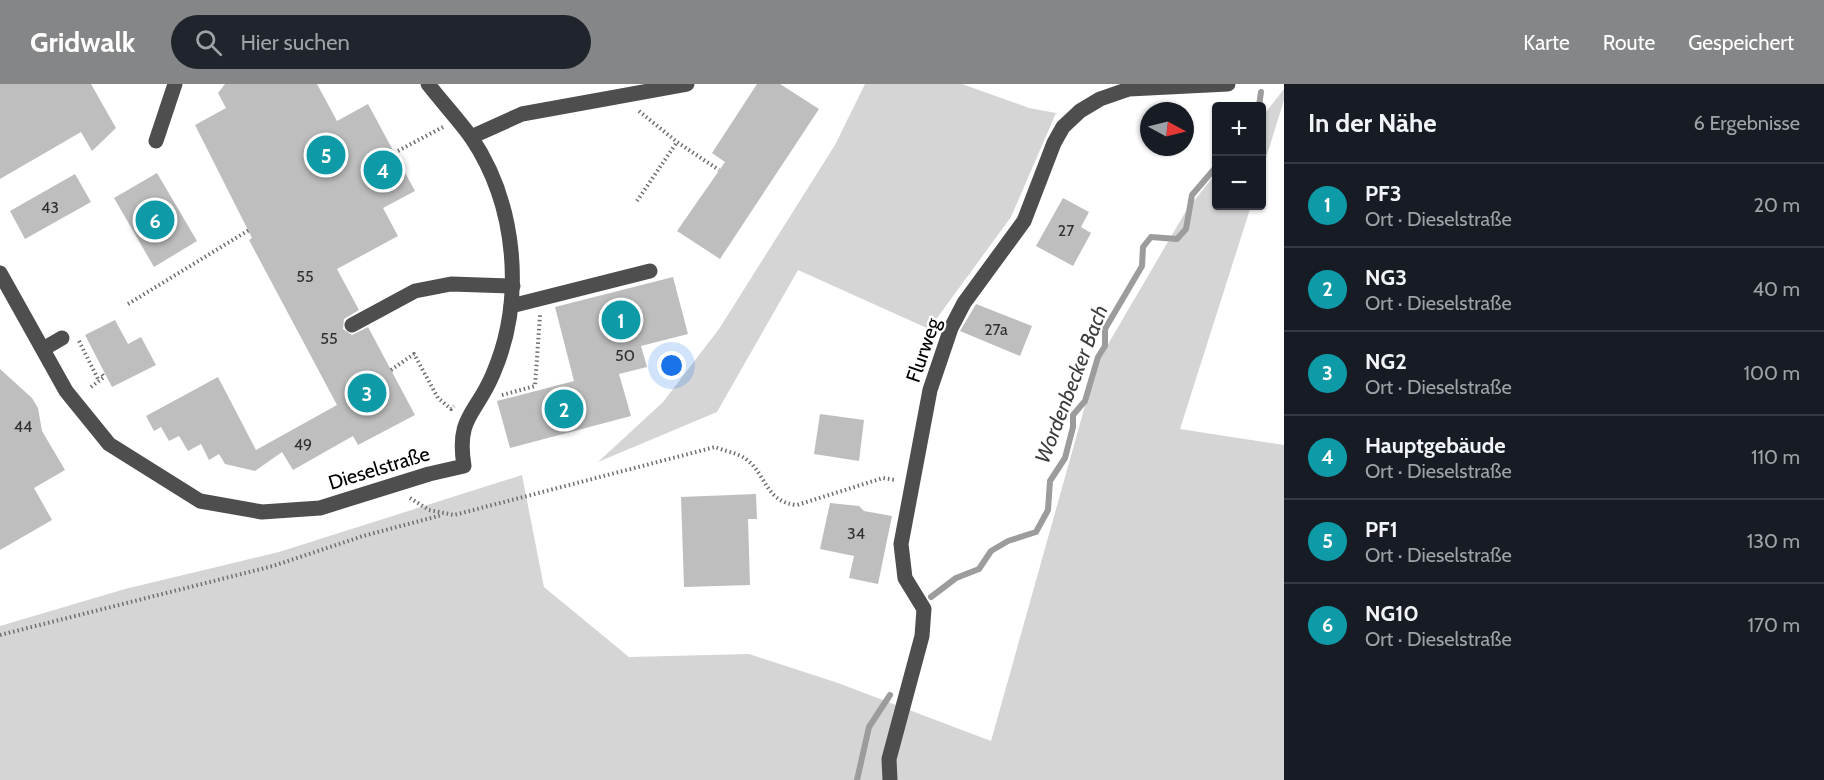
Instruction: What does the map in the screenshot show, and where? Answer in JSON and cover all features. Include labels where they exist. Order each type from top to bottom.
[{"type":"street","points":[[156,141],[175,84]]},
{"type":"street","name":"Dieselstraße","points":[[0,273],[66,391],[109,444],[200,501],[262,512],[320,508],[394,484],[465,466],[462,432],[467,418],[493,376],[511,306],[513,286],[511,244],[500,198],[471,137],[428,84]]},
{"type":"street","points":[[471,137],[522,114],[687,84]]},
{"type":"street","name":"Flurweg","points":[[890,780],[889,759],[922,636],[924,609],[905,578],[901,543],[930,390],[951,328],[964,303],[1024,221],[1054,143],[1063,127],[1080,111],[1100,99],[1129,89],[1228,84]]},
{"type":"street","points":[[511,306],[650,271]]},
{"type":"street","points":[[352,325],[415,291],[451,284],[513,286]]},
{"type":"street","points":[[43,349],[68,335]]},
{"type":"path","points":[[620,97],[677,142],[719,170]]},
{"type":"path","points":[[394,153],[457,120]]},
{"type":"path","points":[[637,201],[677,142]]},
{"type":"path","points":[[128,304],[249,230]]},
{"type":"path","points":[[68,335],[99,381]]},
{"type":"path","points":[[495,397],[535,386],[540,335]]},
{"type":"path","points":[[391,370],[414,354],[438,398],[451,409]]},
{"type":"path","points":[[91,387],[104,377],[102,374]]},
{"type":"path","points":[[0,635],[273,566],[363,536],[442,515],[454,515],[715,447],[746,459],[773,495],[784,504],[797,505],[883,478],[912,481]]},
{"type":"path","points":[[394,484],[413,501],[442,515]]},
{"type":"shaded area","points":[[865,84],[962,84],[1029,108],[1056,113],[1011,217],[929,329],[798,270],[717,412],[598,462],[663,402],[719,329],[835,145]]},
{"type":"shaded area","points":[[1284,89],[1284,100],[1266,158],[1266,156],[1266,112]]},
{"type":"shaded area","points":[[1212,178],[1212,210],[1250,210],[1180,429],[1284,445],[1284,780],[0,780],[0,626],[125,589],[279,552],[522,475],[544,587],[629,657],[749,654],[838,683],[991,741],[1097,363],[1186,211]]},
{"type":"building","points":[[0,84],[91,84],[116,128],[92,151],[81,132],[0,179]]},
{"type":"building","points":[[225,84],[317,84],[337,121],[368,104],[415,191],[383,208],[398,236],[337,269],[359,310],[344,319],[343,329],[352,335],[368,327],[415,415],[358,445],[353,436],[293,470],[282,452],[255,471],[225,464],[219,454],[209,460],[201,444],[188,451],[179,436],[169,441],[161,427],[154,431],[146,416],[218,377],[256,450],[337,405],[249,240],[252,238],[195,125],[226,108],[218,93]]},
{"type":"building","points":[[757,84],[780,84],[819,109],[720,259],[677,231],[725,162],[712,153]]},
{"type":"building","points":[[157,173],[197,241],[154,267],[114,198]]},
{"type":"building","points":[[75,174],[91,202],[25,239],[10,211]]},
{"type":"building","points":[[1063,198],[1089,212],[1081,227],[1091,233],[1073,266],[1036,246]]},
{"type":"building","points":[[673,277],[688,334],[641,346],[647,367],[619,374],[631,416],[510,448],[497,401],[574,381],[555,307]]},
{"type":"building","points":[[976,304],[1032,326],[1020,356],[960,331]]},
{"type":"building","points":[[115,320],[128,344],[141,337],[156,365],[112,387],[85,335]]},
{"type":"building","points":[[0,369],[32,398],[38,408],[42,431],[65,470],[34,488],[52,520],[0,550]]},
{"type":"building","points":[[820,414],[864,420],[859,461],[814,454]]},
{"type":"building","points":[[756,494],[757,519],[748,519],[750,585],[684,587],[681,497]]},
{"type":"building","points":[[830,503],[859,506],[864,511],[892,516],[878,584],[849,578],[854,556],[820,549]]},
{"type":"waterway","name":"Wordenbecker Bach","points":[[1260,102],[1261,92]]},
{"type":"waterway","name":"Wordenbecker Bach","points":[[931,597],[956,578],[979,569],[991,551],[1008,541],[1036,532],[1048,510],[1050,481],[1065,458],[1073,427],[1073,415],[1085,401],[1098,357],[1105,346],[1105,329],[1142,266],[1143,247],[1151,237],[1177,239],[1186,229],[1192,195],[1212,172]]},
{"type":"waterway","name":"Wordenbecker Bach","points":[[857,780],[869,727],[890,695]]},
{"type":"place","name":"PF1","points":[[326,155]]},
{"type":"place","name":"Hauptgebäude","points":[[383,170]]},
{"type":"place","name":"NG10","points":[[155,220]]},
{"type":"place","name":"PF3","points":[[621,320]]},
{"type":"place","name":"NG2","points":[[367,393]]},
{"type":"place","name":"NG3","points":[[564,409]]}]
